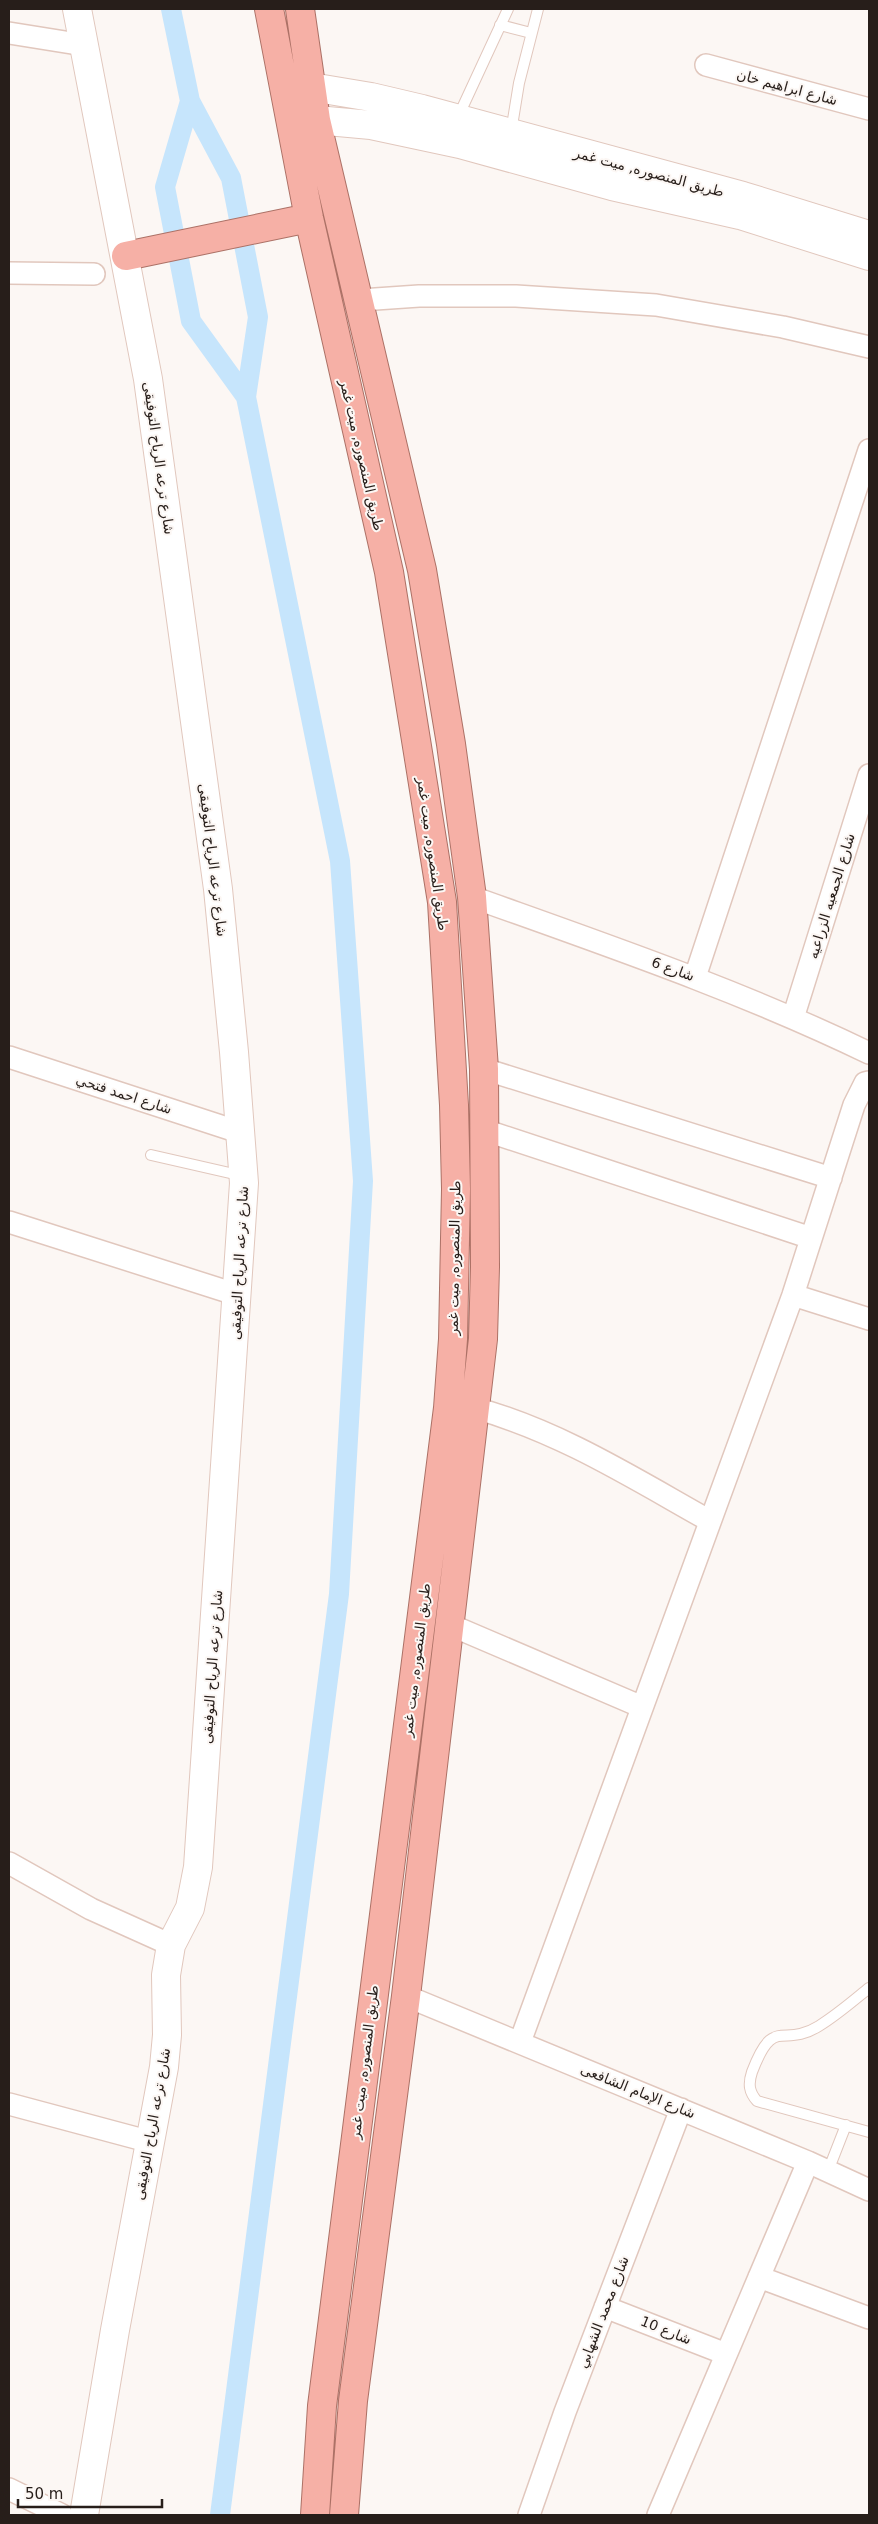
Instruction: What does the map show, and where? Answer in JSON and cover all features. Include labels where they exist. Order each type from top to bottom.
[{"type":"highway","name":"طريق المنصوره, ميت غمر","points":[[269,9],[309,218],[389,572],[442,902],[454,1105],[456,1189],[453,1339],[448,1408],[324,2386],[315,2515]]},
{"type":"highway","name":"طريق المنصوره, ميت غمر","points":[[300,9],[316,120],[360,300],[422,570],[451,744],[472,898],[484,1070],[485,1267],[483,1339],[448,1624],[406,1996],[353,2401],[344,2515]]},
{"type":"highway","points":[[126,256],[309,218]]},
{"type":"highway","points":[[442,902],[472,898]]},
{"type":"main road","name":"شارع ترعه الرياح التوفيقى","points":[[77,9],[126,256],[148,379],[218,889],[244,1176],[238,1295],[198,1866],[190,1908],[170,1945],[166,1975],[167,2035],[164,2067],[115,2330],[84,2515]]},
{"type":"main road","name":"طريق المنصوره, ميت غمر","points":[[311,88],[371,97],[743,196],[869,235]]},
{"type":"main road","points":[[371,97],[371,125]]},
{"type":"main road","name":"طريق المنصوره, ميت غمر","points":[[316,120],[371,125],[460,144],[612,186],[740,215],[869,256]]},
{"type":"street","points":[[9,33],[84,45]]},
{"type":"street","name":"شارع ابراهيم خان","points":[[706,65],[869,109]]},
{"type":"street","points":[[9,273],[94,274]]},
{"type":"street","points":[[360,300],[419,296],[516,296],[656,305],[783,327],[869,346]]},
{"type":"street","points":[[695,977],[869,450]]},
{"type":"street","name":"شارع الجمعيه الزراعيه","points":[[793,1018],[869,775]]},
{"type":"street","name":"شارع 6","points":[[472,898],[695,977],[793,1018],[869,1054]]},
{"type":"street","name":"شارع احمد فتحي","points":[[9,1057],[240,1132]]},
{"type":"street","points":[[484,1070],[831,1178]]},
{"type":"street","points":[[520,2042],[793,1295],[854,1105],[865,1083],[869,1082]]},
{"type":"street","points":[[484,1130],[811,1238]]},
{"type":"street","points":[[9,1222],[238,1295]]},
{"type":"street","points":[[793,1295],[869,1319]]},
{"type":"street","points":[[475,1408],[516,1420],[568,1442],[710,1521]]},
{"type":"street","points":[[448,1624],[642,1707]]},
{"type":"street","points":[[9,1862],[92,1909],[170,1945]]},
{"type":"street","name":"شارع الإمام الشافعى","points":[[406,1996],[808,2162],[869,2190]]},
{"type":"street","points":[[9,2104],[151,2142]]},
{"type":"street","name":"شارع محمد الشهابي","points":[[529,2515],[565,2412],[681,2109]]},
{"type":"street","points":[[658,2515],[808,2162]]},
{"type":"street","points":[[758,2277],[869,2318]]},
{"type":"street","name":"شارع 10","points":[[605,2306],[726,2354]]},
{"type":"street","points":[[9,2489],[62,2515]]},
{"type":"lane","points":[[456,120],[508,9]]},
{"type":"lane","points":[[511,134],[519,83],[538,9]]},
{"type":"lane","points":[[500,25],[531,33]]},
{"type":"lane","points":[[151,1155],[244,1176]]},
{"type":"lane","points":[[869,1988],[819,2026],[803,2033],[785,2034],[771,2039],[761,2050],[749,2083],[750,2090],[757,2101],[869,2132]]},
{"type":"lane","points":[[828,2171],[846,2126]]},
{"type":"waterway","points":[[171,9],[190,101],[231,178],[258,317],[246,397],[340,861],[363,1181],[339,1594],[220,2515]]},
{"type":"waterway","points":[[190,101],[165,187],[191,321],[246,397]]}]
